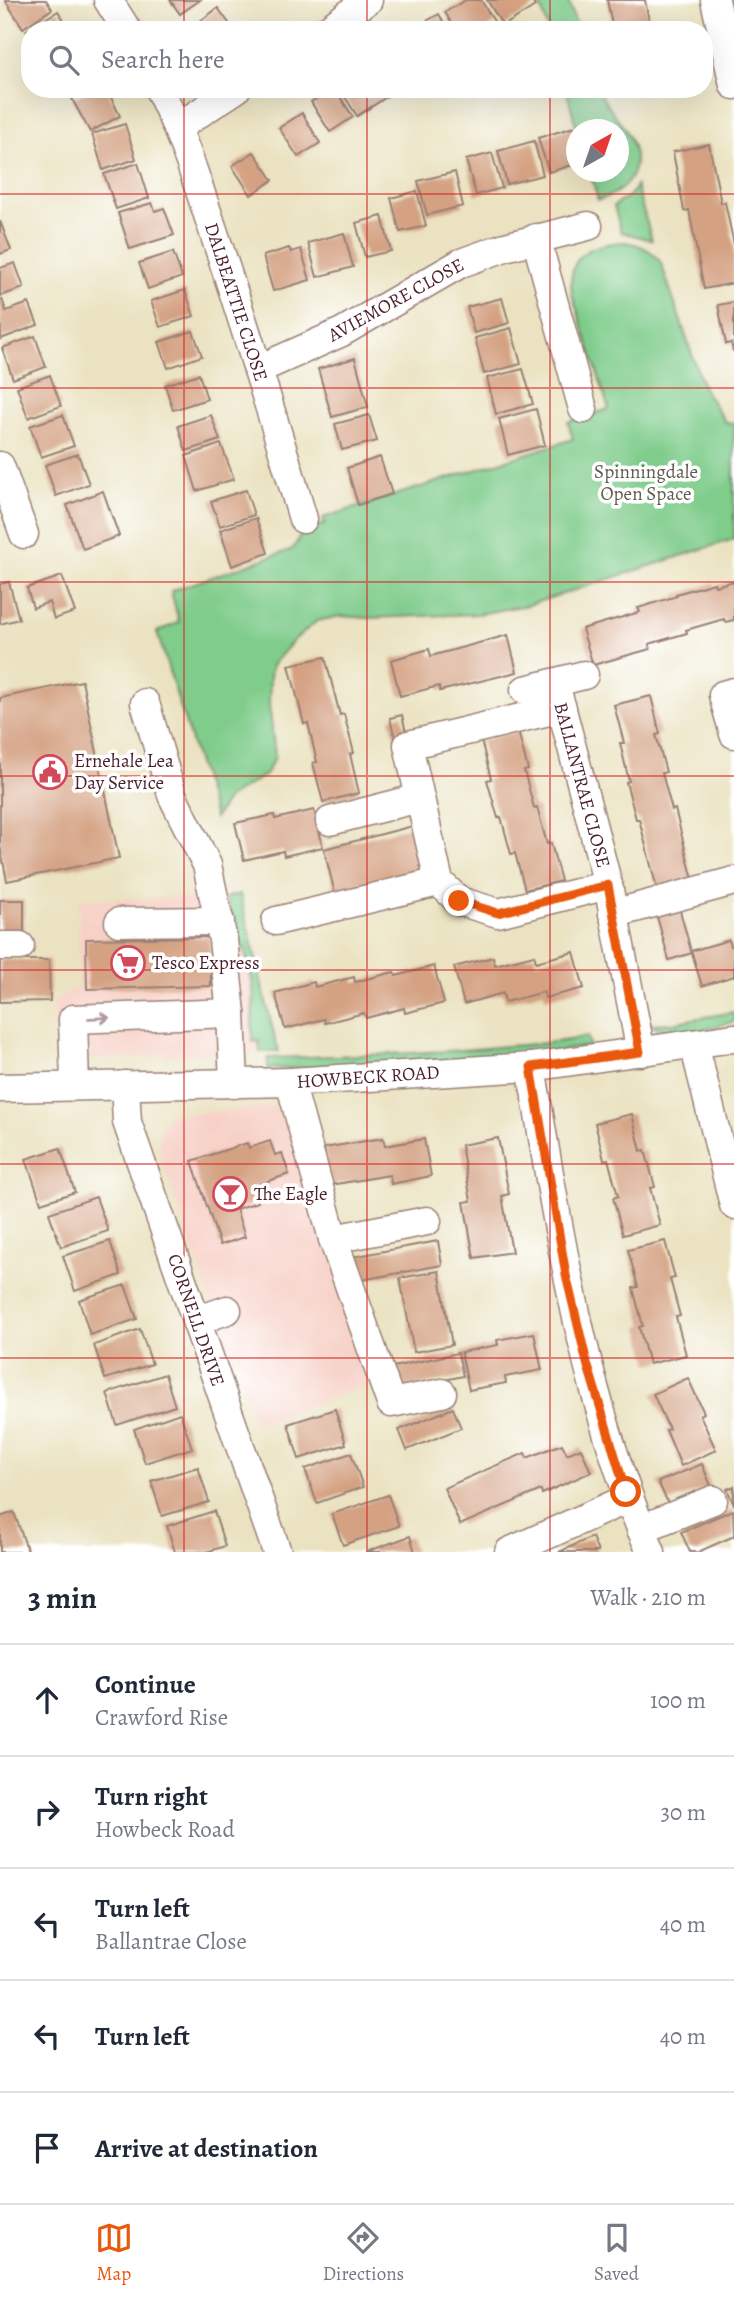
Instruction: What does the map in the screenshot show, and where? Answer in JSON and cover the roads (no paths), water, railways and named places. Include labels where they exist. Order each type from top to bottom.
[{"type":"street","points":[[108,0],[121,21]]},
{"type":"street","points":[[339,21],[368,0]]},
{"type":"street","points":[[715,0],[732,76]]},
{"type":"street","name":"DALBEATTIE CLOSE","points":[[164,98],[178,127],[259,369],[303,519]]},
{"type":"street","points":[[178,127],[222,98]]},
{"type":"street","name":"AVIEMORE CLOSE","points":[[259,369],[342,332],[461,263],[505,247],[588,226]]},
{"type":"street","points":[[536,238],[583,409]]},
{"type":"street","points":[[0,466],[13,521]]},
{"type":"street","name":"BALLANTRAE CLOSE","points":[[525,690],[559,695],[584,675]]},
{"type":"street","points":[[734,692],[723,695],[734,734]]},
{"type":"street","points":[[559,695],[408,745],[439,882],[459,901],[498,913],[608,885]]},
{"type":"street","name":"BALLANTRAE CLOSE","points":[[559,695],[608,885],[640,1052]]},
{"type":"street","points":[[145,703],[172,795],[207,865],[220,921],[234,1084]]},
{"type":"street","points":[[330,821],[419,798]]},
{"type":"street","points":[[613,914],[734,881]]},
{"type":"street","points":[[276,921],[439,882]]},
{"type":"street","points":[[119,922],[220,921]]},
{"type":"street","points":[[75,1085],[73,1019],[230,1013]]},
{"type":"street","name":"HOWBECK ROAD","points":[[0,1088],[290,1082],[531,1067],[734,1038]]},
{"type":"street","points":[[694,1044],[734,1205]]},
{"type":"street","points":[[531,1067],[566,1275],[597,1398],[629,1499],[646,1541],[713,1500]]},
{"type":"street","points":[[290,1082],[333,1239],[391,1404],[442,1393]]},
{"type":"street","name":"CORNELL DRIVE","points":[[125,1085],[127,1122],[278,1552]]},
{"type":"street","points":[[333,1239],[427,1221]]},
{"type":"street","points":[[196,1321],[227,1310]]},
{"type":"street","points":[[509,1552],[629,1499]]},
{"type":"place","name":"Ernehale Lea Day Service","points":[[50,772]]},
{"type":"place","name":"Tesco Express","points":[[128,963]]},
{"type":"place","name":"The Eagle","points":[[230,1194]]},
{"type":"park label","name":"Spinningdale Open Space","points":[[646,483]]}]
